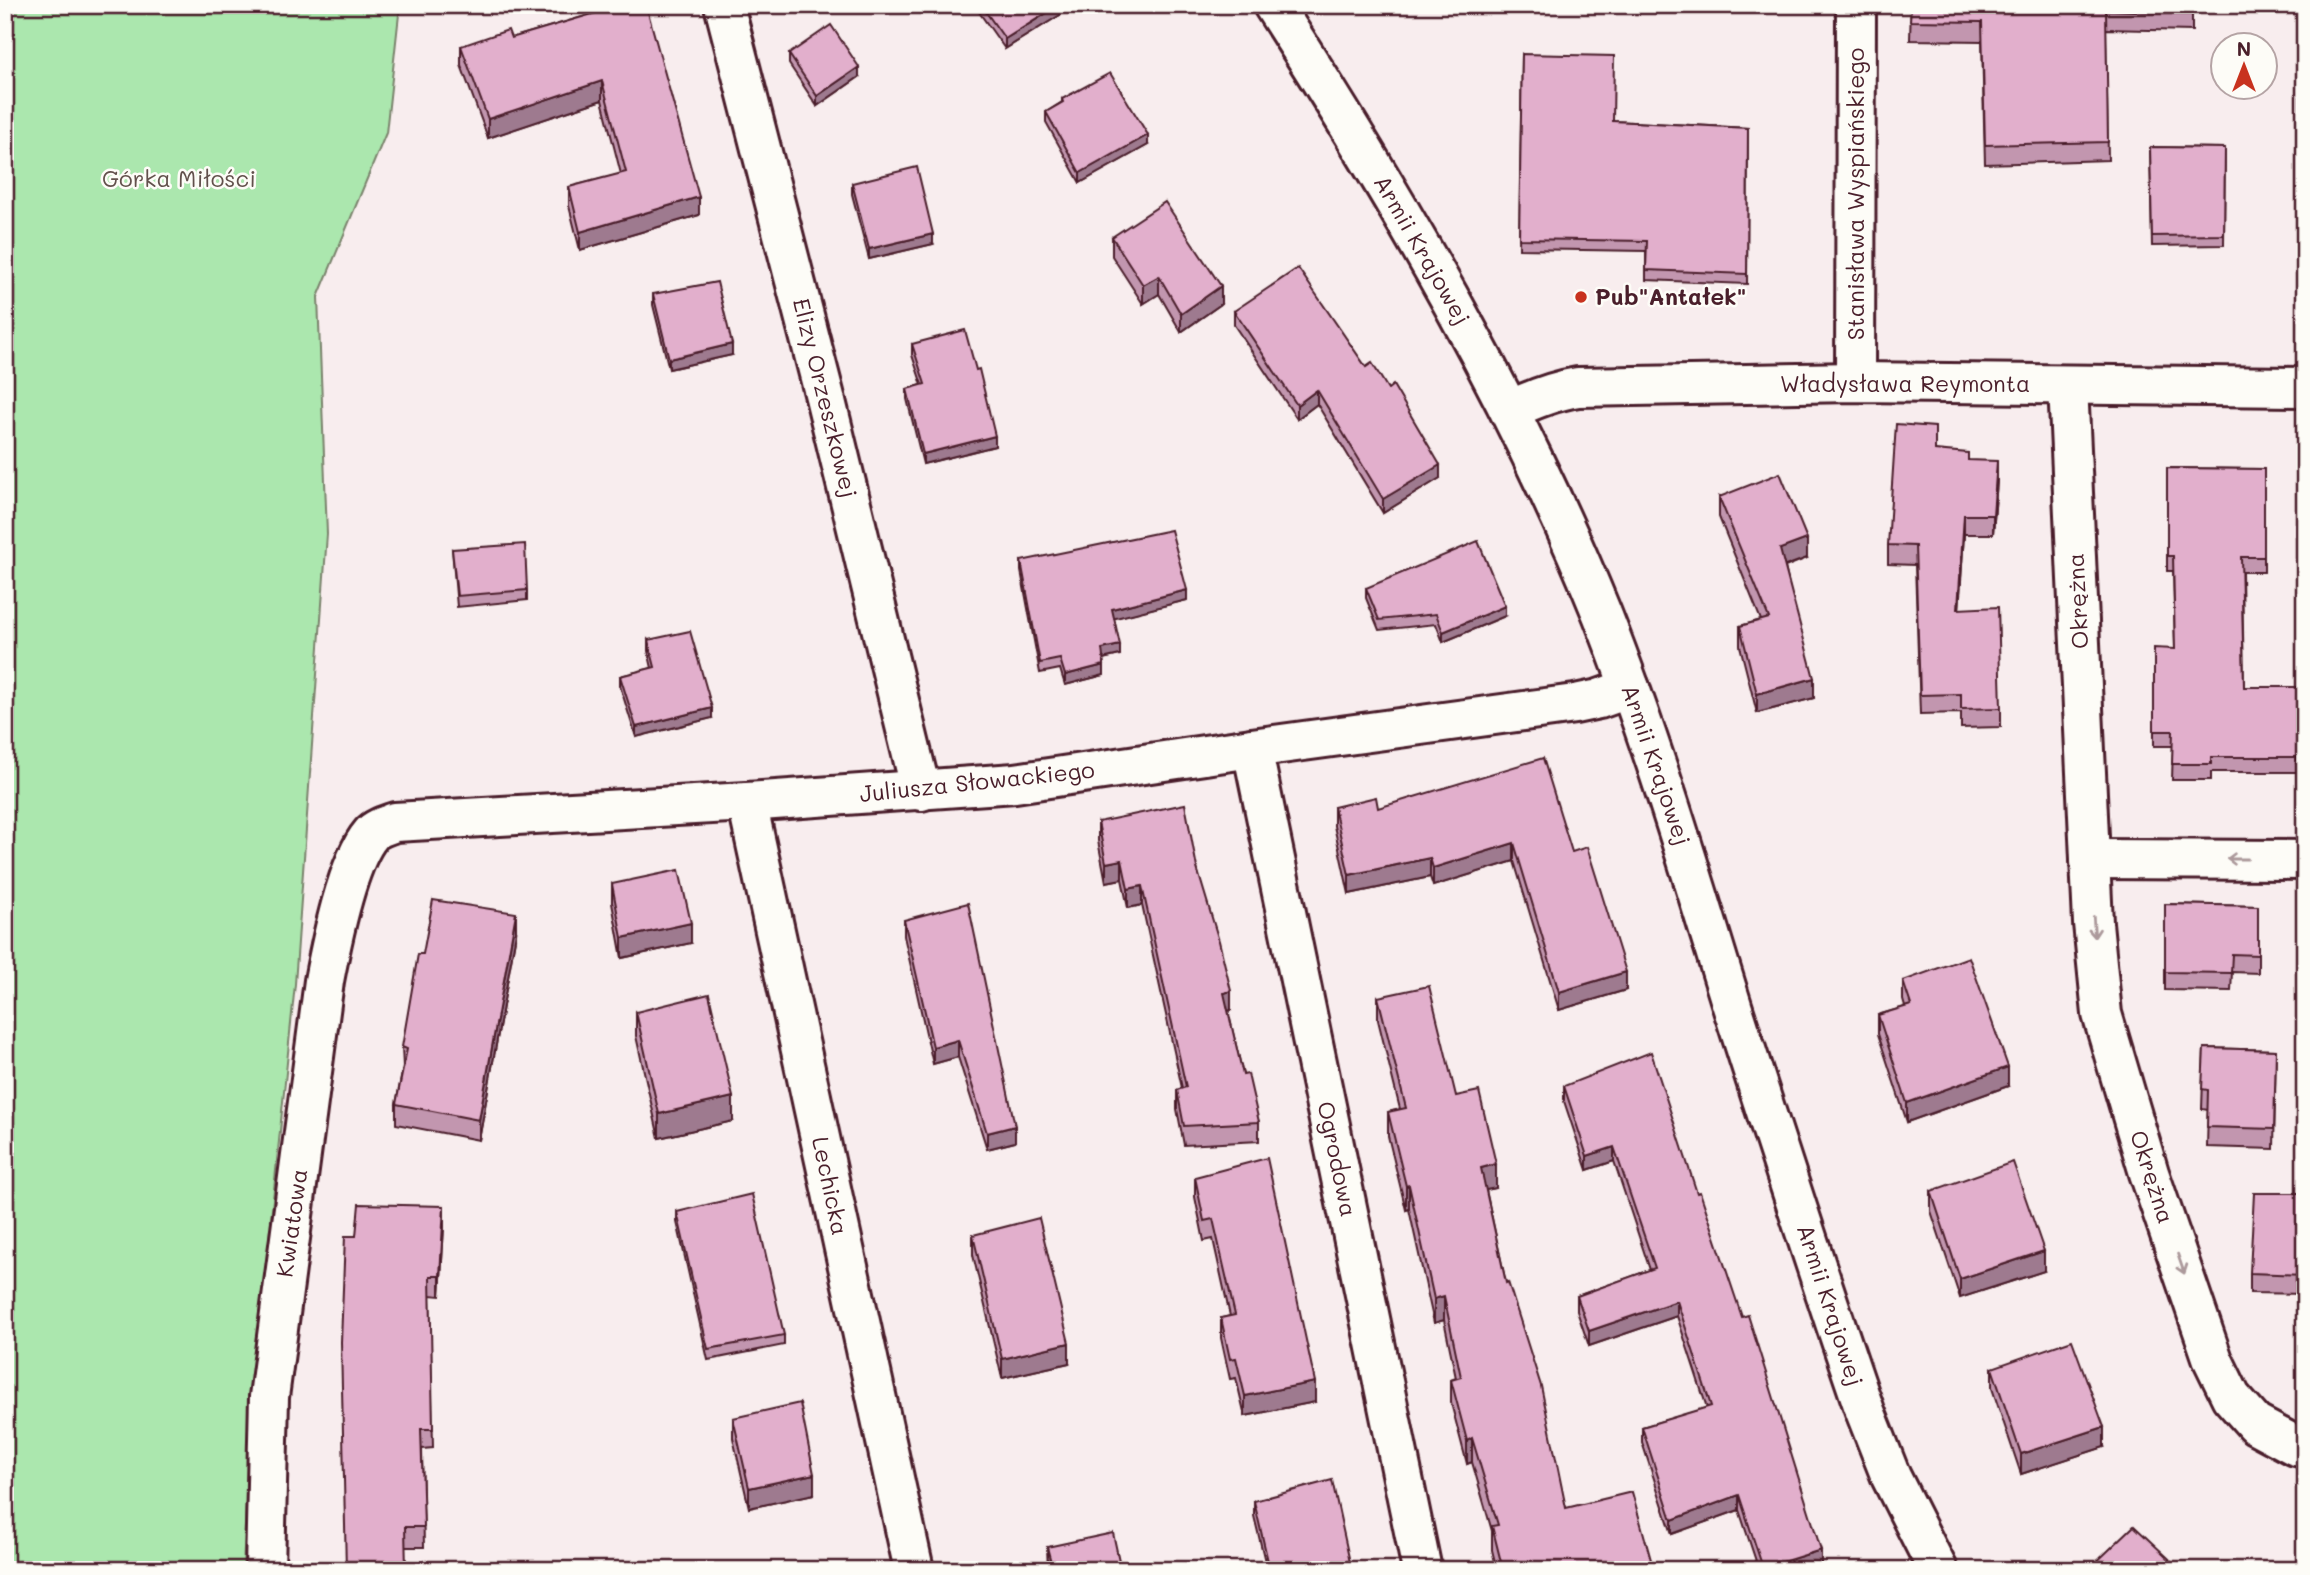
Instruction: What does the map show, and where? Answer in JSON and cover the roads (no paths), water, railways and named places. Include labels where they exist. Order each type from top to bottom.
[{"type":"street","name":"Elizy Orzeszkowej","points":[[724,5],[825,397],[921,791]]},
{"type":"street","name":"Armii Krajowej","points":[[1273,5],[1338,107],[1469,332],[1510,410],[1576,552],[1630,688],[1674,817],[1733,1009],[1865,1411],[1891,1476],[1938,1570]]},
{"type":"street","name":"Stanisława Wyspiańskiego","points":[[1855,382],[1857,5]]},
{"type":"street","name":"Władysława Reymonta","points":[[1510,410],[1545,394],[1578,387],[1855,382],[2305,387]]},
{"type":"street","name":"Okrężna","points":[[2068,386],[2090,859],[2098,988],[2105,1025],[2149,1173],[2213,1360],[2231,1396],[2255,1424],[2305,1448]]},
{"type":"street","name":"Juliusza Słowackiego","points":[[350,879],[362,848],[372,832],[395,822],[747,802],[1015,783],[1576,704],[1630,688]]},
{"type":"street","name":"Ogrodowa","points":[[1252,748],[1422,1570]]},
{"type":"street","name":"Lechicka","points":[[747,802],[914,1570]]},
{"type":"street","points":[[2090,859],[2305,860]]},
{"type":"street","name":"Kwiatowa","points":[[265,1570],[269,1396],[324,981],[333,931],[350,879]]},
{"type":"place","name":"Pub\"Antałek\"","points":[[1581,297]]},
{"type":"park label","name":"Górka Miłości","points":[[179,179]]}]
